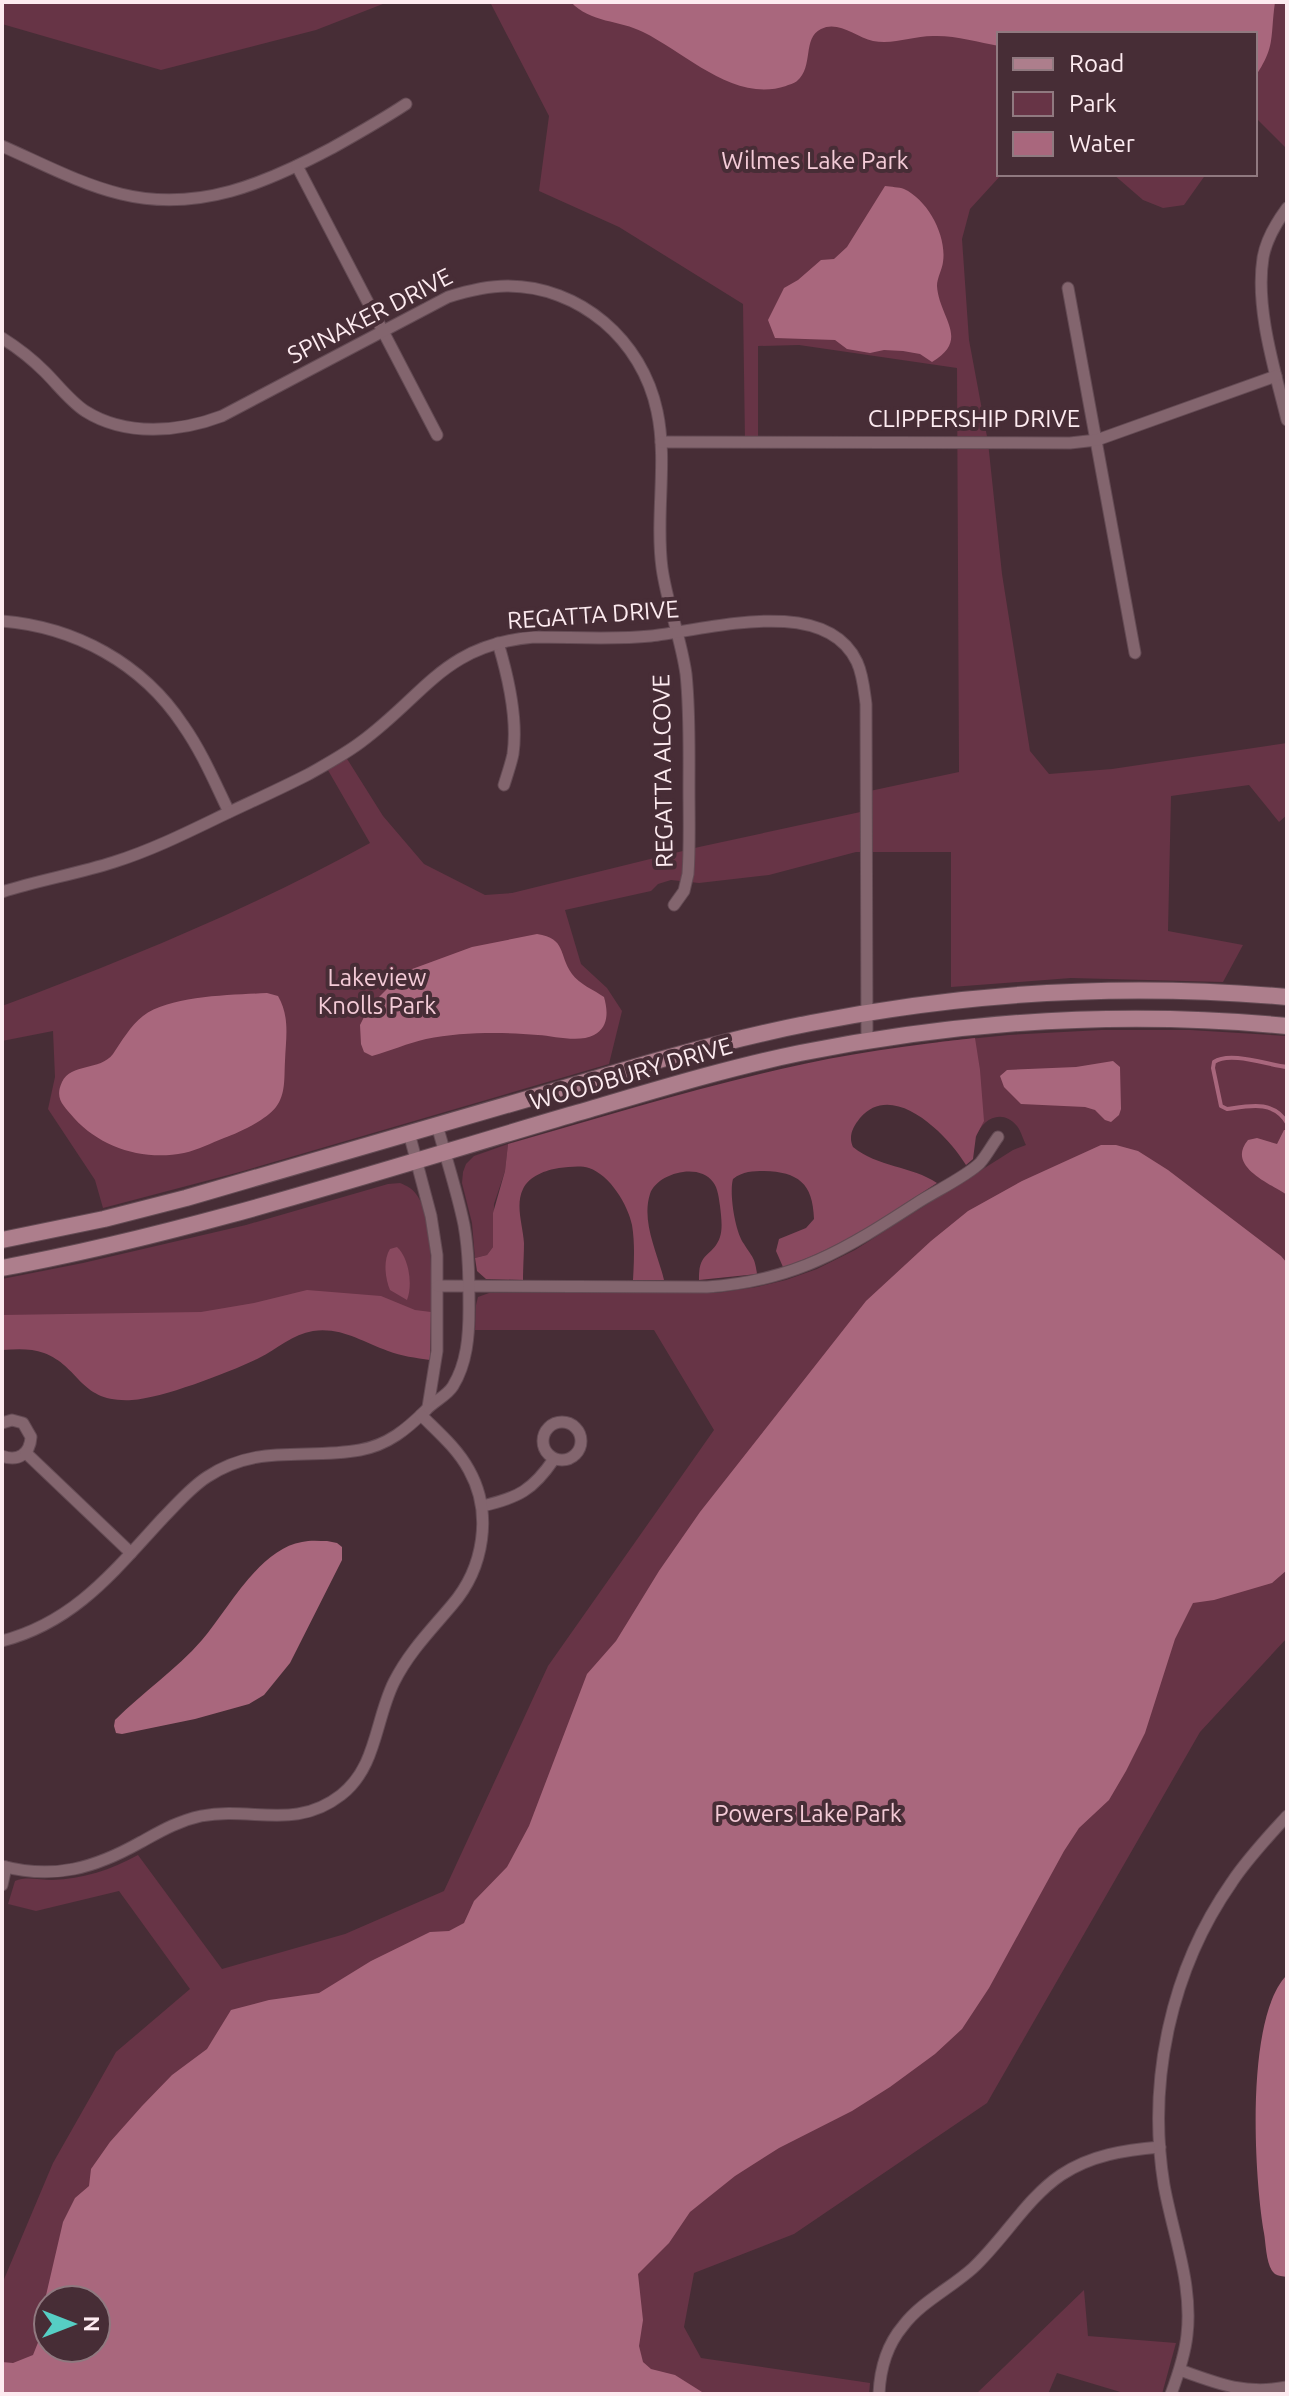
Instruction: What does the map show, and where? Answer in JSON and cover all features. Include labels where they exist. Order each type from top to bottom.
[{"type":"main road","name":"WOODBURY DRIVE","points":[[2,1240],[186,1198],[714,1045],[797,1026],[965,999],[1078,991],[1191,991],[1287,997]]},
{"type":"main road","name":"WOODBURY DRIVE","points":[[2,1268],[181,1228],[729,1070],[867,1041],[965,1028],[1063,1020],[1162,1019],[1287,1026]]},
{"type":"street","points":[[2,146],[111,191],[152,199],[190,199],[229,193],[259,184],[380,121],[406,104]]},
{"type":"street","points":[[297,166],[437,435]]},
{"type":"street","points":[[1287,208],[1267,241],[1263,259],[1263,306],[1287,420]]},
{"type":"street","name":"SPINAKER DRIVE","points":[[2,338],[22,351],[87,412],[133,428],[156,430],[202,424],[222,416],[448,297],[478,288],[533,288],[583,306],[606,321],[637,358],[658,412],[662,566],[678,633]]},
{"type":"street","points":[[1068,288],[1135,653]]},
{"type":"street","name":"CLIPPERSHIP DRIVE","points":[[661,442],[1070,443],[1097,440],[1276,376]]},
{"type":"street","points":[[2,621],[48,628],[75,637],[125,664],[166,701],[183,725],[229,812]]},
{"type":"street","name":"REGATTA DRIVE","points":[[2,892],[137,855],[336,759],[362,741],[460,657],[477,649],[534,637],[646,637],[716,625],[793,622],[811,625],[827,631],[842,642],[856,659],[863,681],[866,704],[867,1041]]},
{"type":"street","name":"REGATTA ALCOVE","points":[[674,905],[684,891],[689,864],[690,730],[678,633]]},
{"type":"street","points":[[498,643],[507,672],[513,713],[513,754],[504,785]]},
{"type":"street","points":[[2,1641],[37,1629],[69,1612],[92,1593],[190,1491],[224,1467],[268,1454],[366,1449],[395,1437],[450,1391],[463,1364],[468,1336],[469,1286],[464,1226],[437,1125]]},
{"type":"street","points":[[409,1133],[434,1229],[438,1286],[437,1357],[424,1411]]},
{"type":"street","points":[[438,1286],[707,1287],[777,1276],[829,1256],[891,1220],[978,1165],[998,1137]]},
{"type":"street","points":[[2,1885],[4,1866],[21,1870],[70,1871],[111,1858],[167,1826],[188,1819],[215,1814],[289,1817],[306,1813],[343,1794],[358,1778],[366,1764],[385,1704],[406,1660],[453,1604],[474,1570],[481,1550],[482,1506],[469,1471],[424,1411]]},
{"type":"street","points":[[2,1423],[17,1421],[27,1427],[31,1437],[26,1453],[15,1458],[2,1456]]},
{"type":"street","points":[[26,1453],[131,1553]]},
{"type":"street","points":[[482,1506],[509,1500],[524,1491],[536,1482],[554,1459]]},
{"type":"street","points":[[1171,2394],[1187,2337],[1187,2294],[1164,2184],[1158,2103],[1174,2005],[1214,1910],[1231,1882],[1287,1816]]},
{"type":"street","points":[[879,2394],[883,2364],[902,2327],[915,2312],[975,2266],[1042,2190],[1080,2164],[1104,2155],[1160,2147]]},
{"type":"street","points":[[1180,2370],[1239,2390],[1287,2387]]},
{"type":"green space","points":[[2,2],[388,2],[316,30],[161,70],[2,24]]},
{"type":"green space","points":[[490,2],[1287,2],[1287,149],[1257,121],[1257,32],[997,32],[997,176],[1000,176],[970,209],[962,239],[969,340],[988,442],[1002,574],[1030,751],[1049,774],[1112,769],[1287,743],[1287,815],[1279,822],[1249,785],[1171,796],[1168,931],[1243,945],[1223,982],[1071,978],[951,987],[951,852],[856,852],[769,875],[699,883],[671,880],[658,884],[651,891],[565,910],[581,964],[607,988],[622,1011],[609,1064],[236,1173],[103,1208],[95,1180],[48,1109],[55,1077],[53,1031],[2,1041],[2,1006],[189,931],[370,843],[325,765],[344,754],[383,816],[424,864],[485,895],[512,893],[699,847],[865,811],[865,792],[959,772],[957,368],[799,345],[758,346],[758,442],[745,442],[743,304],[619,227],[539,191],[549,116]]},
{"type":"green space","points":[[1115,176],[1205,176],[1184,205],[1163,208],[1143,200]]},
{"type":"green space","name":"Powers Lake Park","points":[[1101,1030],[1190,1030],[1287,1036],[1287,1638],[1200,1732],[987,2103],[794,2234],[694,2273],[684,2327],[701,2358],[870,2383],[869,2394],[2,2394],[2,2284],[53,2163],[116,2052],[190,1989],[119,1891],[36,1911],[8,1904],[15,1881],[86,1876],[138,1855],[222,1969],[345,1934],[444,1891],[548,1666],[714,1430],[654,1330],[475,1330],[478,1297],[489,1293],[717,1293],[786,1280],[855,1250],[1013,1150],[1026,1145],[1017,1126],[999,1117],[983,1125],[976,1137],[938,1042]]},
{"type":"green space","points":[[508,1144],[505,1171],[494,1204],[493,1247],[487,1255],[475,1258],[472,1223],[462,1183],[463,1172],[474,1156]]},
{"type":"green space","points":[[400,1183],[416,1194],[426,1218],[431,1313],[2,1323],[2,1279],[246,1225]]},
{"type":"green space","points":[[1084,2290],[1088,2336],[1176,2343],[1162,2394],[1127,2394],[1057,2373],[1048,2394],[976,2394]]},
{"type":"shaded area","points":[[975,1038],[984,1121],[976,1136],[973,1159],[966,1165],[946,1140],[919,1116],[888,1105],[873,1108],[853,1128],[853,1147],[873,1159],[937,1183],[824,1251],[783,1267],[776,1251],[779,1239],[806,1228],[814,1219],[811,1196],[794,1177],[776,1172],[748,1172],[733,1179],[732,1203],[738,1231],[754,1260],[757,1274],[699,1280],[701,1264],[717,1243],[722,1222],[715,1184],[707,1176],[689,1171],[661,1180],[650,1194],[649,1227],[664,1280],[633,1280],[633,1232],[622,1200],[611,1184],[597,1172],[574,1166],[543,1172],[523,1189],[520,1209],[524,1243],[523,1280],[486,1279],[477,1271],[475,1258],[487,1255],[493,1247],[493,1213],[505,1171],[508,1144],[781,1069],[878,1050]]},
{"type":"shaded area","points":[[397,1247],[409,1272],[407,1300],[390,1290],[387,1280],[388,1253]]},
{"type":"shaded area","points":[[307,1290],[381,1296],[415,1310],[431,1312],[430,1360],[393,1353],[343,1333],[313,1331],[214,1377],[161,1395],[132,1400],[101,1396],[56,1359],[44,1353],[2,1350],[2,1315],[201,1312]]},
{"type":"water","points":[[571,2],[1275,2],[1269,49],[1257,74],[1257,32],[997,32],[997,46],[941,36],[881,42],[847,30],[827,27],[815,33],[805,68],[797,81],[767,89],[748,88],[729,82],[643,32],[596,18]]},
{"type":"water","points":[[885,186],[902,188],[913,194],[928,210],[939,230],[943,252],[937,286],[950,327],[950,345],[932,362],[920,354],[903,351],[870,353],[847,349],[835,340],[775,338],[768,320],[784,288],[821,260],[834,259],[847,247]]},
{"type":"water","points":[[537,934],[547,936],[558,944],[575,978],[604,997],[606,1018],[599,1032],[574,1039],[511,1033],[468,1034],[426,1039],[372,1056],[364,1052],[360,1025],[369,1007],[404,972],[472,947]]},
{"type":"water","points":[[267,993],[278,996],[286,1019],[284,1085],[276,1107],[252,1126],[184,1153],[154,1155],[124,1150],[97,1137],[74,1118],[61,1102],[59,1093],[66,1076],[107,1059],[134,1024],[155,1009],[203,997]]},
{"type":"water","points":[[1113,1061],[1120,1067],[1121,1109],[1111,1122],[1085,1107],[1021,1104],[1004,1087],[1000,1076],[1007,1070],[1076,1067]]},
{"type":"water","points":[[1284,1130],[1287,1130],[1287,1195],[1252,1173],[1242,1158],[1248,1140],[1257,1138],[1277,1144]]},
{"type":"water","name":"Powers Lake Park","points":[[1101,1145],[1116,1145],[1138,1151],[1168,1170],[1281,1256],[1287,1263],[1287,1570],[1272,1583],[1193,1603],[1175,1639],[1145,1733],[1126,1771],[1109,1800],[1079,1828],[1064,1851],[989,1988],[962,2029],[935,2054],[890,2087],[735,2176],[690,2212],[669,2243],[638,2274],[643,2320],[639,2346],[643,2362],[651,2369],[675,2375],[702,2392],[761,2394],[2,2394],[2,2362],[13,2363],[32,2355],[32,2364],[112,2364],[112,2284],[49,2284],[63,2222],[75,2198],[89,2186],[91,2169],[110,2142],[172,2075],[207,2049],[231,2010],[269,2000],[319,1993],[371,1961],[430,1932],[449,1931],[464,1923],[474,1901],[507,1867],[529,1826],[587,1674],[616,1641],[700,1512],[866,1301],[968,1211],[1022,1181]]},
{"type":"water","points":[[305,1541],[327,1541],[342,1547],[342,1560],[290,1663],[264,1695],[249,1704],[195,1719],[116,1733],[115,1720],[192,1651],[258,1568],[286,1547]]},
{"type":"water","points":[[1287,1975],[1287,2277],[1275,2274],[1268,2261],[1257,2175],[1256,2098],[1264,2025],[1274,1996]]},
{"type":"waterway","points":[[1287,1067],[1229,1058],[1214,1062],[1213,1068],[1221,1106],[1227,1109],[1268,1108],[1287,1123]]},
{"type":"park label","name":"Wilmes Lake Park","points":[[815,161]]},
{"type":"park label","name":"Lakeview Knolls Park","points":[[377,992]]}]
